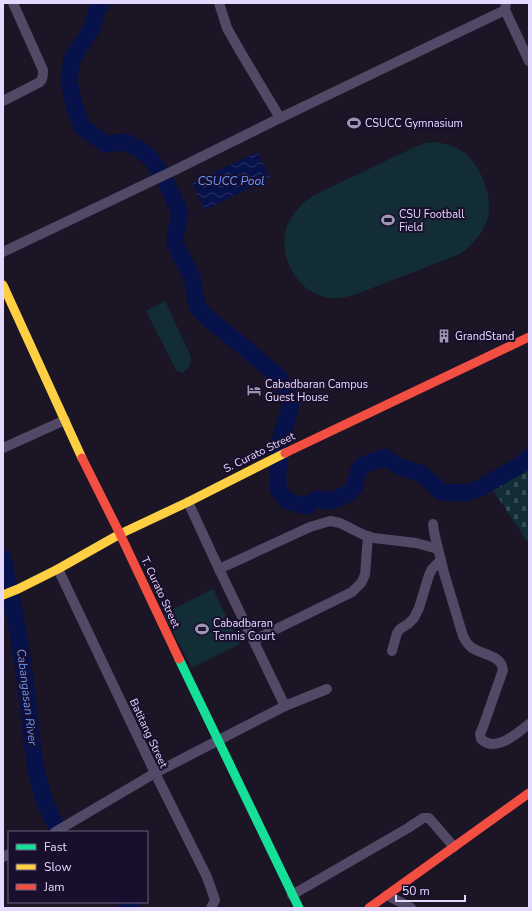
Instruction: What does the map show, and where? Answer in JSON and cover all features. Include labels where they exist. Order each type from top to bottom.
[{"type":"street","points":[[3,101],[40,82],[43,74],[43,70],[13,3]]},
{"type":"street","points":[[219,3],[227,28],[280,118]]},
{"type":"street","points":[[3,252],[175,170],[506,7],[529,61]]},
{"type":"street","name":"T. Curato Street","points":[[3,285],[77,448],[120,534],[299,908]]},
{"type":"street","name":"S. Curato Street","points":[[3,595],[58,569],[120,534],[188,502],[285,452],[529,337]]},
{"type":"street","points":[[3,448],[65,420]]},
{"type":"street","points":[[188,502],[285,706]]},
{"type":"street","points":[[219,569],[310,527],[330,521],[340,523],[352,530],[374,538],[416,543],[438,549]]},
{"type":"street","points":[[433,524],[444,573],[466,641],[474,649],[497,659],[503,670],[480,734],[481,739],[488,744],[498,744],[504,742],[529,724]]},
{"type":"street","points":[[254,640],[352,592],[361,583],[365,575],[368,536]]},
{"type":"street","points":[[392,651],[397,633],[411,621],[419,608],[429,575],[432,569],[441,560]]},
{"type":"street","name":"Batitang Street","points":[[58,569],[154,773],[207,876],[215,900],[211,908]]},
{"type":"street","points":[[57,831],[154,773],[285,706],[326,689]]},
{"type":"street","points":[[368,908],[529,793]]},
{"type":"street","points":[[292,895],[424,818],[429,818],[454,847]]},
{"type":"street","points":[[387,895],[411,908]]},
{"type":"green space","name":"CSU Football Field","points":[[436,142],[453,146],[462,151],[474,163],[484,181],[489,200],[488,217],[484,228],[474,242],[460,254],[357,294],[337,298],[328,298],[313,293],[304,286],[296,278],[290,268],[284,246],[288,224],[298,208],[312,196],[415,147],[425,143]]},
{"type":"green space","points":[[165,301],[191,357],[189,366],[182,373],[176,370],[146,311]]},
{"type":"green space","points":[[529,465],[529,544],[489,484],[526,468]]},
{"type":"green space","name":"Cabadbaran Tennis Court","points":[[213,589],[240,644],[192,668],[163,614]]},
{"type":"water","name":"CSUCC Pool","points":[[257,152],[270,178],[205,210],[192,183]]},
{"type":"waterway","points":[[102,3],[97,9],[92,28],[72,59],[69,80],[74,105],[82,127],[106,144],[126,142],[142,151],[151,159],[166,181],[180,213],[175,244],[192,277],[198,308],[210,320],[280,378],[291,406],[280,442],[278,474],[278,489],[287,501],[306,506],[317,499],[331,501],[347,494],[355,486],[358,472],[363,465],[385,457],[400,467],[422,474],[441,492],[465,493],[480,488],[522,464],[529,457]]},
{"type":"waterway","name":"Cabangasan River","points":[[3,558],[18,634],[36,771],[45,802],[59,831]]},
{"type":"waterway","name":"Cabangasan River","points":[[127,903],[131,908]]},
{"type":"traffic: fast","points":[[179,659],[299,908]]},
{"type":"traffic: slow","points":[[3,285],[82,458]]},
{"type":"traffic: slow","points":[[3,595],[58,569],[120,534],[188,502],[285,453]]},
{"type":"traffic: jam","points":[[285,453],[529,337]]},
{"type":"traffic: jam","points":[[82,458],[179,659]]},
{"type":"traffic: jam","points":[[369,908],[529,793]]},
{"type":"place","name":"CSUCC Gymnasium","points":[[354,123]]},
{"type":"place","name":"CSU Football Field","points":[[388,220]]},
{"type":"place","name":"GrandStand","points":[[444,336]]},
{"type":"place","name":"Cabadbaran Campus Guest House","points":[[254,390]]},
{"type":"place","name":"Cabadbaran Tennis Court","points":[[202,629]]}]
